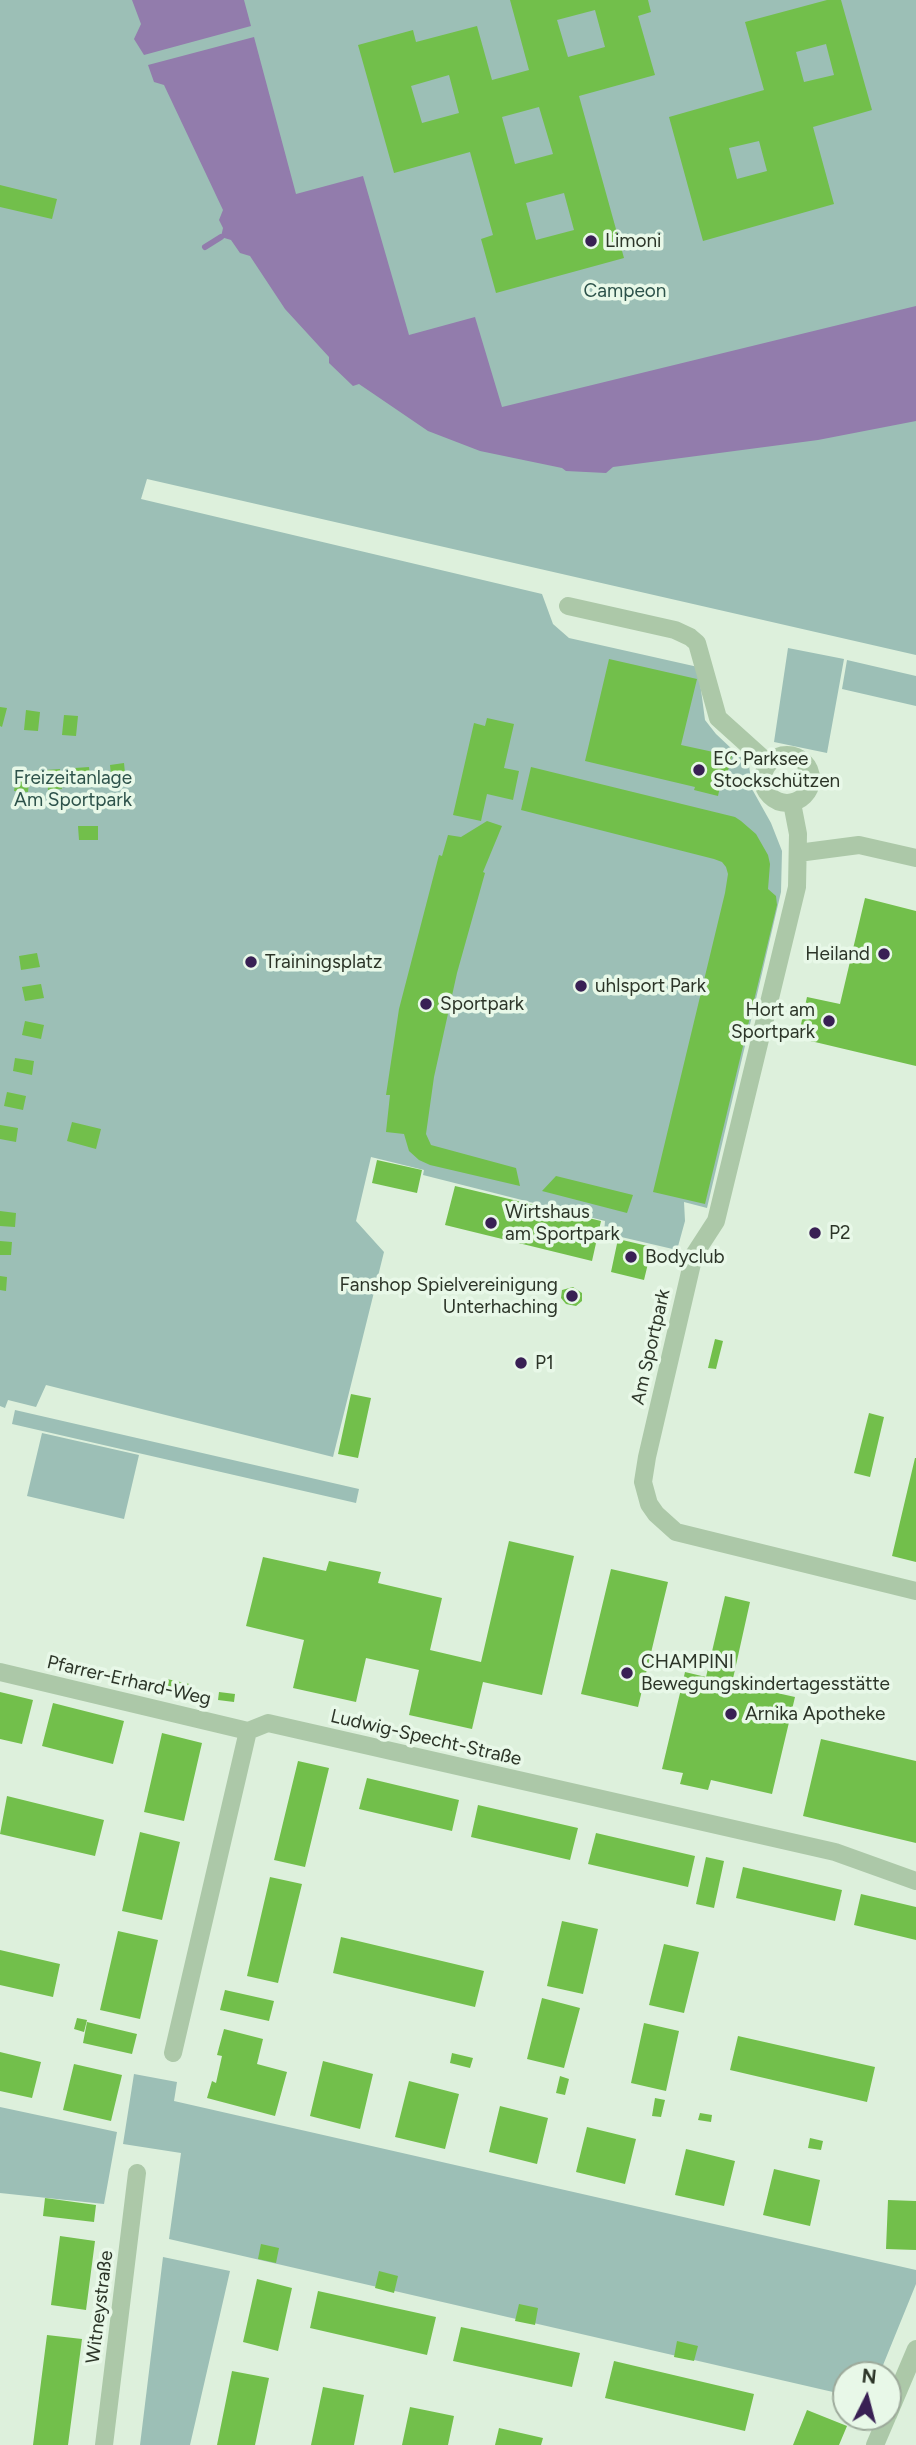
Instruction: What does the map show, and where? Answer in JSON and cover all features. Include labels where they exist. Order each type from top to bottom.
[{"type":"street","points":[[568,606],[675,630],[690,637],[697,643],[718,718],[768,763]]},
{"type":"street","points":[[792,754],[806,762],[811,774],[811,786],[804,796],[792,803],[780,802],[770,796],[763,786],[762,774],[768,763],[781,755],[792,754]]},
{"type":"street","name":"Am Sportpark","points":[[792,803],[798,853],[796,887],[716,1221],[694,1255],[643,1482],[649,1504],[676,1532],[916,1591]]},
{"type":"street","points":[[798,853],[859,845],[916,858]]},
{"type":"street","name":"Pfarrer-Erhard-Weg","points":[[0,1672],[248,1731]]},
{"type":"street","name":"Ludwig-Specht-Straße","points":[[248,1731],[268,1723],[835,1852],[916,1881]]},
{"type":"street","points":[[173,2053],[248,1731]]},
{"type":"street","name":"Witneystraße","points":[[104,2445],[137,2173]]},
{"type":"street","points":[[902,2381],[916,2349]]},
{"type":"green space","points":[[0,0],[916,0],[916,655],[147,479],[141,499],[542,594],[553,624],[569,638],[698,667],[705,720],[749,765],[752,789],[771,823],[782,851],[781,892],[707,1208],[684,1202],[685,1221],[677,1250],[604,1233],[605,1221],[423,1175],[424,1170],[371,1157],[356,1221],[384,1252],[333,1457],[46,1385],[36,1407],[8,1400],[5,1408],[0,1406]]},
{"type":"green space","points":[[788,648],[844,659],[827,753],[774,742]]},
{"type":"green space","points":[[847,660],[916,676],[916,706],[842,689]]},
{"type":"green space","points":[[15,1410],[359,1489],[356,1503],[12,1424]]},
{"type":"green space","points":[[42,1433],[139,1455],[124,1519],[27,1496]]},
{"type":"green space","points":[[134,2074],[177,2082],[174,2101],[916,2270],[916,2284],[885,2361],[832,2361],[832,2392],[169,2239],[181,2153],[123,2144]]},
{"type":"green space","points":[[0,2107],[117,2132],[104,2204],[0,2193]]},
{"type":"green space","points":[[163,2257],[230,2271],[190,2445],[140,2445]]},
{"type":"shaded area","points":[[132,0],[244,0],[251,26],[144,55],[134,39],[141,24]]},
{"type":"shaded area","points":[[254,37],[296,194],[363,176],[409,335],[475,317],[502,407],[916,306],[916,421],[818,440],[613,467],[606,473],[566,471],[480,451],[428,431],[359,384],[353,386],[329,363],[329,357],[285,309],[250,256],[240,253],[231,240],[221,237],[223,228],[219,220],[223,210],[164,85],[154,82],[148,65]]},
{"type":"building","points":[[510,0],[648,0],[651,12],[638,16],[655,75],[579,96],[624,258],[496,293],[481,239],[493,235],[470,152],[394,173],[358,45],[413,30],[416,42],[477,26],[492,80],[529,70]],"holes":[[[595,10],[605,47],[568,57],[557,20]],[[449,75],[459,113],[422,123],[411,86]],[[539,107],[553,154],[515,164],[502,117]],[[564,193],[574,230],[536,240],[526,203]]]},
{"type":"building","points":[[827,0],[841,0],[872,110],[813,127],[834,204],[703,241],[669,117],[764,90],[745,22]],"holes":[[[826,44],[834,75],[804,82],[796,52]],[[759,141],[767,171],[737,179],[729,148]]]},
{"type":"building","points":[[0,185],[57,199],[52,219],[0,207]]},
{"type":"building","name":"EC Parksee Stockschützen","points":[[609,659],[697,679],[681,745],[732,756],[727,774],[723,773],[718,796],[694,790],[695,787],[585,761]]},
{"type":"building","points":[[0,707],[7,708],[2,727],[0,726]]},
{"type":"building","points":[[26,710],[40,712],[38,731],[24,730]]},
{"type":"building","points":[[64,715],[78,716],[76,736],[62,735]]},
{"type":"building","points":[[487,718],[514,724],[504,768],[519,771],[513,800],[487,794],[481,821],[453,815],[474,723],[485,726]]},
{"type":"building","points":[[124,763],[126,783],[112,784],[110,765]]},
{"type":"building","points":[[89,767],[91,786],[77,787],[75,768]]},
{"type":"building","points":[[531,767],[735,817],[756,834],[768,855],[768,889],[776,896],[777,905],[705,1204],[653,1192],[725,893],[728,874],[726,867],[714,859],[521,810]]},
{"type":"building","points":[[60,769],[62,789],[48,790],[46,770]]},
{"type":"building","points":[[17,770],[30,772],[28,792],[14,791]]},
{"type":"building","points":[[487,821],[502,826],[483,872],[485,873],[457,973],[434,1077],[426,1134],[431,1145],[516,1168],[520,1186],[430,1165],[409,1151],[404,1134],[386,1132],[390,1095],[386,1095],[399,1009],[439,855],[442,856],[448,835],[461,837]]},
{"type":"building","points":[[78,826],[98,826],[98,840],[79,840]]},
{"type":"building","name":"Heiland","points":[[865,898],[916,911],[916,1066],[798,1038],[807,997],[840,1004]]},
{"type":"building","points":[[37,953],[40,967],[21,970],[19,956]]},
{"type":"building","points":[[41,984],[44,998],[25,1001],[22,987]]},
{"type":"building","points":[[25,1021],[44,1025],[41,1039],[22,1035]]},
{"type":"building","points":[[15,1058],[34,1061],[32,1075],[13,1071]]},
{"type":"building","points":[[7,1092],[26,1096],[23,1110],[4,1106]]},
{"type":"building","points":[[72,1122],[101,1129],[96,1149],[67,1141]]},
{"type":"building","points":[[0,1125],[18,1128],[16,1142],[0,1139]]},
{"type":"building","points":[[377,1160],[422,1170],[417,1193],[372,1183]]},
{"type":"building","points":[[556,1176],[633,1195],[627,1213],[542,1191]]},
{"type":"building","points":[[455,1186],[601,1221],[592,1261],[445,1225]]},
{"type":"building","points":[[0,1211],[16,1213],[15,1227],[0,1226]]},
{"type":"building","points":[[618,1239],[652,1247],[644,1280],[611,1272]]},
{"type":"building","points":[[0,1241],[12,1242],[11,1255],[0,1255]]},
{"type":"building","points":[[0,1276],[7,1277],[6,1291],[0,1290]]},
{"type":"building","name":"Fanshop Spielvereinigung Unterhaching","points":[[573,1287],[582,1293],[582,1301],[576,1306],[566,1304],[561,1298],[562,1290]]},
{"type":"building","points":[[715,1339],[723,1341],[716,1369],[708,1368]]},
{"type":"building","points":[[351,1394],[371,1398],[358,1458],[338,1454]]},
{"type":"building","points":[[869,1413],[884,1417],[870,1477],[854,1473]]},
{"type":"building","points":[[916,1458],[916,1562],[892,1556]]},
{"type":"building","points":[[509,1541],[574,1556],[542,1695],[483,1682],[472,1729],[409,1715],[419,1670],[366,1658],[356,1702],[293,1688],[304,1640],[246,1626],[263,1557],[326,1571],[329,1561],[381,1572],[378,1583],[442,1598],[430,1650],[481,1662]]},
{"type":"building","points":[[611,1569],[668,1582],[638,1707],[581,1694]]},
{"type":"building","points":[[725,1596],[750,1602],[732,1683],[795,1697],[772,1794],[711,1780],[708,1790],[680,1784],[683,1773],[662,1769],[685,1672],[706,1677]]},
{"type":"building","points":[[167,1679],[194,1685],[191,1699],[164,1692]]},
{"type":"building","points":[[0,1692],[33,1700],[22,1744],[0,1739]]},
{"type":"building","points":[[219,1692],[235,1694],[234,1702],[218,1700]]},
{"type":"building","points":[[53,1703],[124,1721],[113,1764],[42,1746]]},
{"type":"building","points":[[162,1733],[202,1743],[184,1821],[144,1812]]},
{"type":"building","points":[[821,1739],[916,1761],[916,1843],[803,1816]]},
{"type":"building","points":[[298,1761],[329,1768],[305,1867],[274,1860]]},
{"type":"building","points":[[367,1778],[459,1800],[452,1831],[359,1809]]},
{"type":"building","points":[[7,1796],[104,1820],[95,1856],[0,1834]]},
{"type":"building","points":[[478,1805],[578,1828],[570,1860],[471,1837]]},
{"type":"building","points":[[140,1832],[180,1842],[162,1920],[122,1911]]},
{"type":"building","points":[[596,1833],[695,1856],[688,1887],[588,1864]]},
{"type":"building","points":[[706,1857],[724,1861],[714,1908],[696,1904]]},
{"type":"building","points":[[743,1867],[842,1890],[835,1921],[736,1898]]},
{"type":"building","points":[[270,1877],[302,1884],[278,1983],[247,1976]]},
{"type":"building","points":[[861,1894],[916,1907],[916,1940],[854,1925]]},
{"type":"building","points":[[562,1921],[598,1929],[583,1994],[547,1986]]},
{"type":"building","points":[[118,1931],[158,1940],[140,2019],[100,2010]]},
{"type":"building","points":[[341,1937],[484,1971],[475,2007],[333,1973]]},
{"type":"building","points":[[664,1944],[699,1952],[684,2013],[649,2005]]},
{"type":"building","points":[[0,1950],[60,1964],[53,1997],[0,1985]]},
{"type":"building","points":[[225,1990],[274,2001],[269,2021],[220,2010]]},
{"type":"building","points":[[542,1998],[580,2008],[564,2068],[527,2059]]},
{"type":"building","points":[[77,2018],[87,2020],[84,2032],[74,2029]]},
{"type":"building","points":[[87,2022],[137,2034],[132,2054],[83,2043]]},
{"type":"building","points":[[644,2023],[679,2031],[666,2091],[631,2083]]},
{"type":"building","points":[[224,2029],[263,2039],[257,2064],[287,2072],[275,2116],[207,2098],[212,2081],[216,2083],[222,2056],[217,2055]]},
{"type":"building","points":[[738,2036],[875,2067],[867,2102],[730,2070]]},
{"type":"building","points":[[0,2052],[41,2062],[32,2098],[0,2091]]},
{"type":"building","points":[[452,2053],[473,2058],[470,2068],[450,2063]]},
{"type":"building","points":[[323,2061],[373,2074],[360,2129],[310,2116]]},
{"type":"building","points":[[74,2064],[122,2075],[111,2121],[63,2110]]},
{"type":"building","points":[[560,2076],[569,2079],[565,2095],[556,2093]]},
{"type":"building","points":[[409,2081],[459,2094],[445,2149],[395,2137]]},
{"type":"building","points":[[655,2098],[665,2100],[661,2117],[652,2116]]},
{"type":"building","points":[[500,2106],[548,2118],[537,2164],[489,2152]]},
{"type":"building","points":[[700,2113],[712,2115],[711,2122],[698,2120]]},
{"type":"building","points":[[587,2127],[636,2139],[625,2184],[576,2172]]},
{"type":"building","points":[[810,2138],[823,2141],[821,2150],[808,2148]]},
{"type":"building","points":[[686,2149],[735,2161],[724,2206],[675,2195]]},
{"type":"building","points":[[774,2169],[820,2180],[810,2226],[763,2215]]},
{"type":"building","points":[[45,2198],[96,2205],[94,2222],[43,2216]]},
{"type":"building","points":[[888,2200],[916,2201],[916,2250],[886,2249]]},
{"type":"building","points":[[60,2236],[95,2241],[86,2310],[51,2305]]},
{"type":"building","points":[[261,2244],[279,2248],[276,2263],[258,2259]]},
{"type":"building","points":[[379,2271],[398,2276],[394,2293],[375,2288]]},
{"type":"building","points":[[257,2279],[292,2288],[278,2351],[243,2342]]},
{"type":"building","points":[[318,2291],[436,2317],[427,2355],[310,2328]]},
{"type":"building","points":[[519,2304],[538,2308],[535,2325],[515,2321]]},
{"type":"building","points":[[461,2327],[580,2353],[572,2387],[453,2361]]},
{"type":"building","points":[[47,2335],[82,2339],[68,2445],[33,2445]]},
{"type":"building","points":[[677,2341],[698,2346],[694,2361],[674,2357]]},
{"type":"building","points":[[614,2361],[754,2394],[745,2431],[605,2398]]},
{"type":"building","points":[[232,2371],[269,2378],[255,2445],[217,2445]]},
{"type":"building","points":[[323,2387],[364,2395],[354,2445],[311,2445]]},
{"type":"building","points":[[410,2407],[454,2416],[448,2445],[402,2445]]},
{"type":"building","points":[[807,2410],[832,2420],[832,2431],[845,2431],[839,2445],[793,2445]]},
{"type":"building","points":[[499,2428],[543,2438],[541,2445],[495,2445]]},
{"type":"waterway","points":[[205,247],[221,237]]},
{"type":"place","name":"Limoni","points":[[591,241]]},
{"type":"place","name":"EC Parksee Stockschützen","points":[[699,770]]},
{"type":"place","name":"Heiland","points":[[884,954]]},
{"type":"place","name":"Trainingsplatz","points":[[251,962]]},
{"type":"place","name":"uhlsport Park","points":[[581,986]]},
{"type":"place","name":"Sportpark","points":[[426,1004]]},
{"type":"place","name":"Hort am Sportpark","points":[[829,1021]]},
{"type":"place","name":"Wirtshaus am Sportpark","points":[[491,1223]]},
{"type":"place","name":"P2","points":[[815,1233]]},
{"type":"place","name":"Bodyclub","points":[[631,1257]]},
{"type":"place","name":"Fanshop Spielvereinigung Unterhaching","points":[[572,1296]]},
{"type":"place","name":"P1","points":[[521,1363]]},
{"type":"place","name":"CHAMPINI Bewegungskindertagesstätte","points":[[627,1673]]},
{"type":"place","name":"Arnika Apotheke","points":[[731,1714]]},
{"type":"park label","name":"Campeon","points":[[625,291]]},
{"type":"park label","name":"Freizeitanlage Am Sportpark","points":[[73,789]]}]
